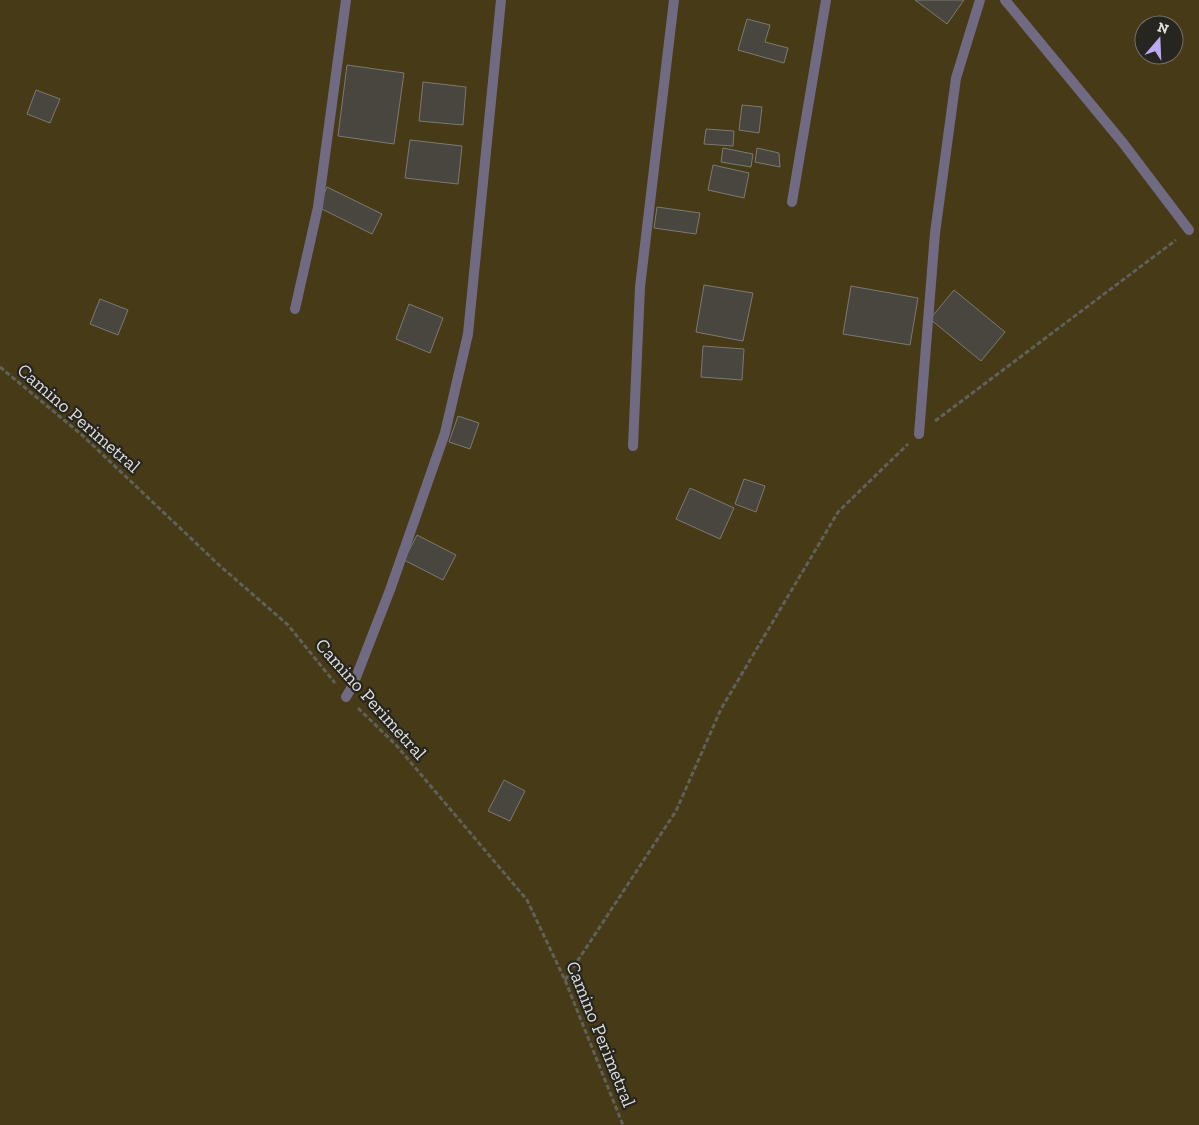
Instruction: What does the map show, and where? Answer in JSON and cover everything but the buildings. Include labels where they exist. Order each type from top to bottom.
[{"type":"street","points":[[295,309],[318,207],[346,0]]},
{"type":"street","points":[[346,697],[353,686],[390,590],[445,434],[468,334],[501,0]]},
{"type":"street","points":[[633,446],[640,287],[674,0]]},
{"type":"street","points":[[792,202],[826,0]]},
{"type":"street","points":[[918,434],[935,233],[956,78],[980,0]]},
{"type":"street","points":[[1005,0],[1123,143],[1189,230]]},
{"type":"path","points":[[565,980],[676,811],[721,709],[838,512],[918,434],[1189,230]]},
{"type":"path","name":"Camino Perimetral","points":[[0,366],[82,435],[219,565],[288,625],[346,697],[396,746],[527,900],[565,980],[623,1125]]},
{"type":"shaded area","points":[[0,0],[1199,0],[1199,1125],[0,1125]]}]
